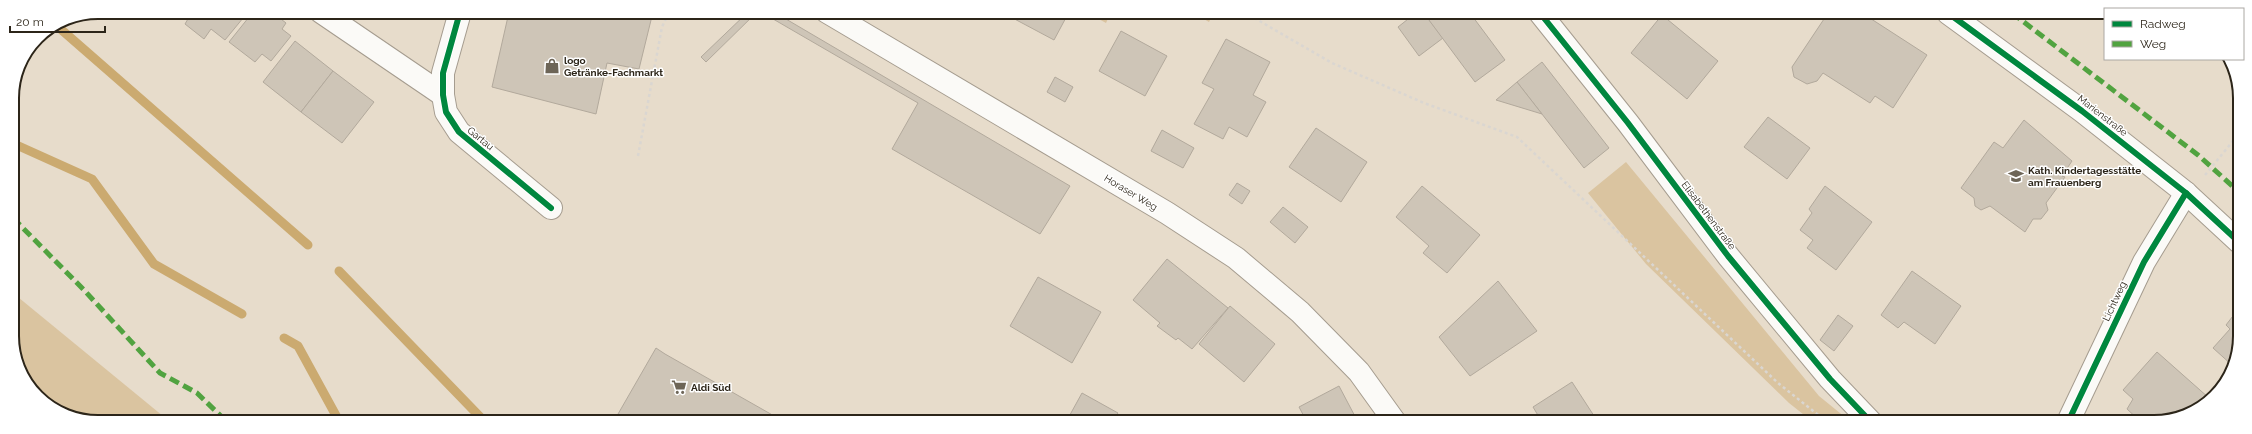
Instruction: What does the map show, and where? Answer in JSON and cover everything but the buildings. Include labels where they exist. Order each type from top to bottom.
[{"type":"street","points":[[330,19],[443,95]]},
{"type":"street","name":"Gartau","points":[[458,19],[443,73],[443,95],[446,112],[459,132],[551,208]]},
{"type":"street","name":"Horaser Weg","points":[[839,19],[1167,213],[1236,258],[1300,312],[1359,372],[1390,415]]},
{"type":"street","name":"Elisabethenstraße","points":[[1546,19],[1628,123],[1728,256],[1830,379],[1864,415]]},
{"type":"street","name":"Marienstraße","points":[[1956,19],[2082,111],[2186,193],[2233,236]]},
{"type":"street","name":"Lichtweg","points":[[2071,415],[2144,262],[2186,193]]},
{"type":"path","points":[[638,156],[662,27],[666,19]]},
{"type":"path","points":[[1256,19],[1332,63],[1424,103],[1517,137],[1778,383],[1818,415]]},
{"type":"path","points":[[2212,168],[2233,141]]},
{"type":"shaded area","points":[[1099,19],[1108,19],[1106,23]]},
{"type":"shaded area","points":[[1626,162],[1819,396],[1842,415],[1804,415],[1789,403],[1646,264],[1588,193]]},
{"type":"shaded area","points":[[19,298],[162,415],[88,414],[68,409],[50,399],[32,380],[23,361],[19,336]]},
{"type":"waterway","points":[[60,29],[308,245]]},
{"type":"waterway","points":[[19,146],[92,179],[154,264],[242,314]]},
{"type":"waterway","points":[[339,271],[478,415]]},
{"type":"waterway","points":[[284,338],[298,346],[336,415]]},
{"type":"marked path","points":[[2020,19],[2198,155],[2233,187]]},
{"type":"marked path","points":[[19,224],[84,290],[160,373],[197,393],[220,415]]},
{"type":"cycle path","points":[[458,19],[443,73],[443,95],[446,112],[459,132],[551,208]]},
{"type":"cycle path","points":[[1545,19],[1628,123],[1728,256],[1830,379],[1864,415]]},
{"type":"cycle path","points":[[1956,19],[2082,111],[2186,193],[2233,236]]},
{"type":"cycle path","points":[[2071,415],[2144,262],[2186,193]]},
{"type":"place","name":"logo Getränke-Fachmarkt","points":[[552,66]]},
{"type":"place","name":"Kath. Kindertagesstätte am Frauenberg","points":[[2016,176]]},
{"type":"place","name":"Aldi Süd","points":[[679,387]]}]
